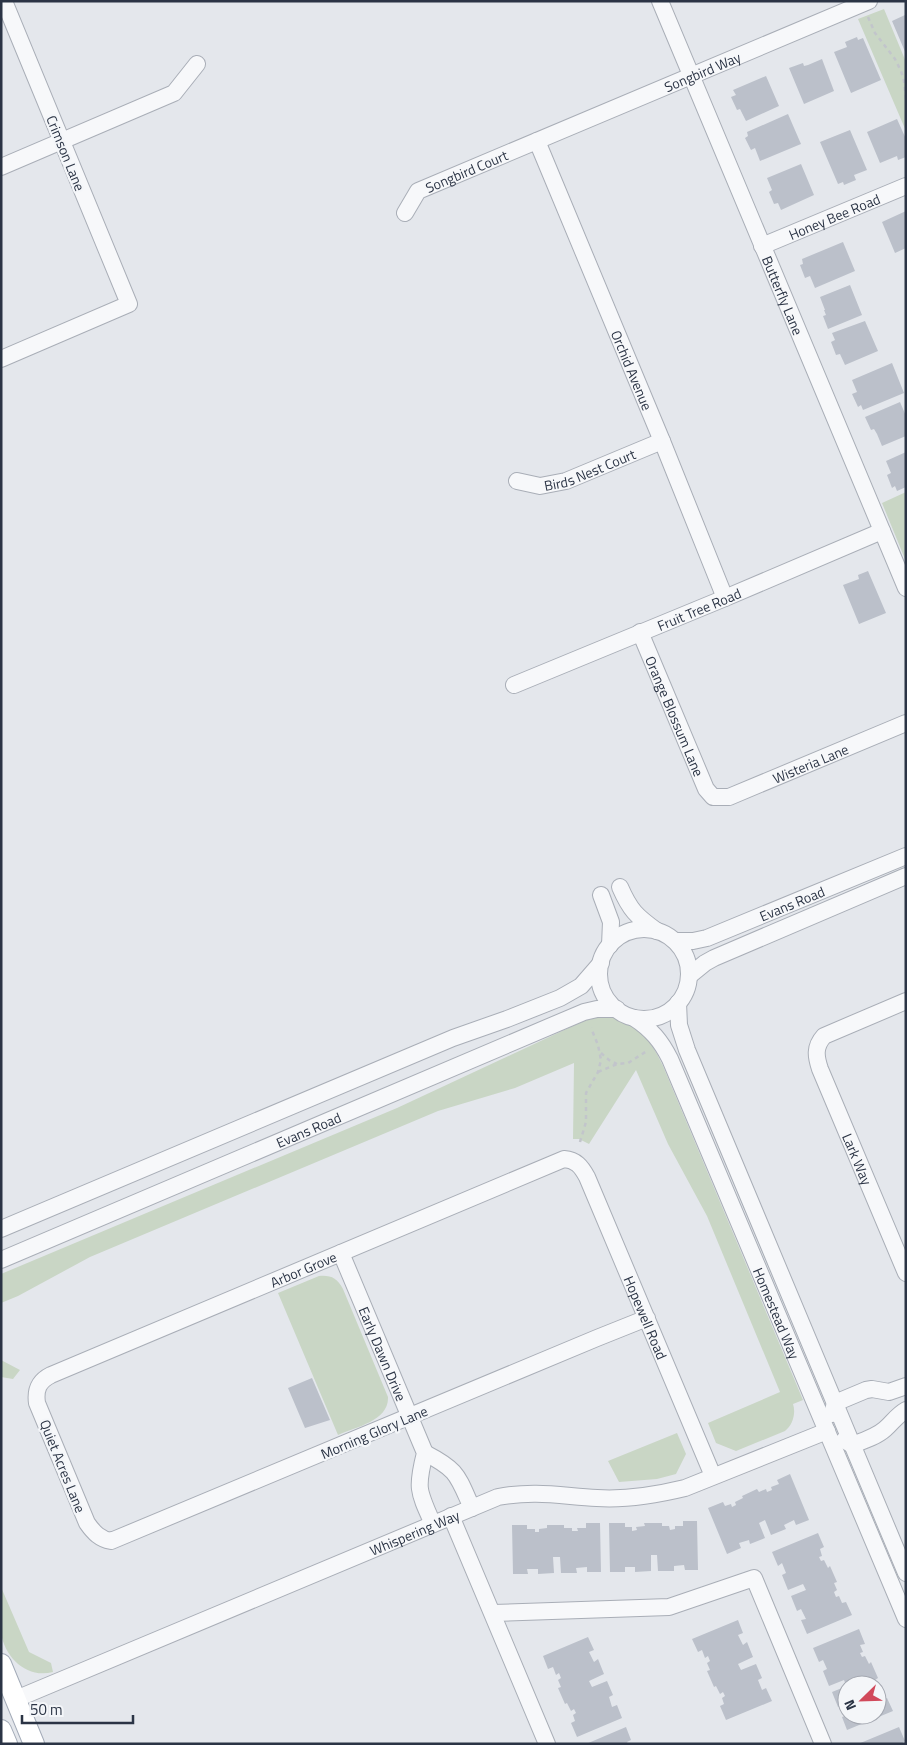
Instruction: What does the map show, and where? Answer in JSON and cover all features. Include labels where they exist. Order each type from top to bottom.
[{"type":"main road","points":[[1,1664],[34,1744]]},
{"type":"main road","points":[[1,1730],[7,1744]]},
{"type":"street","name":"Crimson Lane","points":[[1,359],[129,304],[4,1]]},
{"type":"street","name":"Butterfly Lane","points":[[660,1],[906,588]]},
{"type":"street","name":"Songbird Way","points":[[536,141],[691,76],[868,8]]},
{"type":"street","points":[[1,166],[174,94],[197,64]]},
{"type":"street","name":"Songbird Court","points":[[406,213],[418,191],[536,141]]},
{"type":"street","name":"Orchid Avenue","points":[[536,141],[726,598]]},
{"type":"street","name":"Honey Bee Road","points":[[762,246],[906,186]]},
{"type":"street","name":"Birds Nest Court","points":[[517,480],[540,486],[566,481],[662,442]]},
{"type":"street","name":"Fruit Tree Road","points":[[514,685],[726,598],[882,531]]},
{"type":"street","name":"Orange Blossum Lane","points":[[640,632],[706,789],[713,797]]},
{"type":"street","name":"Wisteria Lane","points":[[713,797],[729,797],[906,723]]},
{"type":"street","name":"Evans Road","points":[[675,941],[693,941],[707,938],[906,856]]},
{"type":"street","name":"Evans Road","points":[[689,976],[714,958],[906,876]]},
{"type":"street","points":[[620,887],[629,907],[643,921],[675,941],[686,957],[689,976],[684,995],[678,1003],[663,1015],[644,1019],[634,1018],[617,1009],[609,1002],[601,983],[601,963],[610,945],[618,938],[632,931],[647,929],[657,931]]},
{"type":"street","points":[[600,895],[611,922],[610,945]]},
{"type":"street","name":"Evans Road","points":[[1,1229],[452,1038],[508,1019],[560,998],[580,986],[601,963]]},
{"type":"street","name":"Lark Way","points":[[906,1001],[832,1032],[824,1036],[817,1045],[817,1059],[820,1069],[906,1273]]},
{"type":"street","name":"Homestead Way","points":[[678,1003],[679,1025],[687,1050],[906,1573]]},
{"type":"street","name":"Evans Road","points":[[1,1260],[584,1012],[597,1009],[617,1009]]},
{"type":"street","name":"Homestead Way","points":[[634,1018],[648,1027],[656,1036],[670,1059],[906,1619]]},
{"type":"street","points":[[250,1124],[262,1150]]},
{"type":"street","name":"Arbor Grove","points":[[38,1388],[44,1379],[51,1375],[564,1159],[574,1161]]},
{"type":"street","name":"Hopewell Road","points":[[574,1161],[583,1169],[590,1183],[713,1476]]},
{"type":"street","name":"Early Dawn Drive","points":[[341,1253],[425,1453]]},
{"type":"street","name":"Morning Glory Lane","points":[[101,1538],[111,1541],[116,1540],[647,1318]]},
{"type":"street","points":[[889,1392],[902,1412],[884,1430],[873,1437],[852,1445],[827,1430],[835,1403],[866,1390],[872,1389],[889,1392],[906,1386]]},
{"type":"street","name":"Quiet Acres Lane","points":[[38,1388],[37,1403],[87,1523],[93,1533],[101,1538]]},
{"type":"street","name":"Whispering Way","points":[[16,1699],[498,1497],[515,1494],[560,1494],[597,1498],[628,1498],[685,1488],[827,1430]]},
{"type":"street","points":[[433,1524],[419,1490],[425,1453],[442,1462],[456,1474],[472,1508]]},
{"type":"street","points":[[451,1516],[547,1744]]},
{"type":"street","points":[[493,1614],[670,1607],[754,1578],[824,1744]]},
{"type":"path","points":[[868,8],[875,33],[895,59],[901,71],[906,100]]},
{"type":"path","points":[[591,1028],[601,1053],[617,1064]]},
{"type":"path","points":[[598,1072],[617,1064],[628,1063],[647,1051]]},
{"type":"path","points":[[580,1142],[586,1122],[586,1093],[598,1072],[601,1053]]},
{"type":"green space","points":[[884,9],[906,62],[906,131],[858,19]]},
{"type":"green space","points":[[906,492],[906,558],[905,559],[882,503]]},
{"type":"green space","points":[[605,1016],[625,1022],[641,1032],[653,1047],[663,1066],[803,1400],[793,1404],[793,1419],[785,1431],[736,1451],[716,1443],[708,1423],[780,1392],[707,1216],[668,1144],[636,1070],[589,1144],[579,1139],[573,1139],[574,1063],[515,1088],[438,1111],[90,1257],[18,1296],[1,1303],[1,1274],[397,1108],[577,1024]]},
{"type":"green space","points":[[319,1276],[333,1278],[343,1289],[388,1397],[387,1405],[377,1417],[362,1426],[338,1435],[278,1293]]},
{"type":"green space","points":[[1,1360],[20,1370],[13,1379],[1,1377]]},
{"type":"green space","points":[[677,1433],[686,1454],[676,1474],[657,1479],[619,1482],[608,1461]]},
{"type":"green space","points":[[1,1587],[29,1652],[51,1663],[53,1672],[34,1672],[26,1669],[19,1665],[7,1651],[1,1633]]},
{"type":"building","points":[[905,15],[906,17],[906,54],[892,21]]},
{"type":"building","points":[[857,37],[858,40],[863,38],[881,80],[851,93],[834,52],[847,47],[845,42]]},
{"type":"building","points":[[822,59],[834,91],[804,104],[789,68],[803,63],[804,66],[808,65]]},
{"type":"building","points":[[766,76],[779,106],[746,121],[740,109],[737,110],[731,97],[736,95],[733,90]]},
{"type":"building","points":[[788,114],[801,144],[760,161],[755,148],[751,150],[745,138],[748,136],[747,132]]},
{"type":"building","points":[[897,119],[906,139],[906,157],[898,160],[897,156],[880,163],[867,132]]},
{"type":"building","points":[[850,130],[867,170],[854,175],[856,180],[844,185],[843,182],[838,184],[820,142]]},
{"type":"building","points":[[801,164],[814,195],[781,210],[778,203],[774,204],[769,192],[772,190],[767,178]]},
{"type":"building","points":[[906,211],[906,248],[895,253],[882,222]]},
{"type":"building","points":[[843,242],[855,271],[815,288],[810,276],[805,278],[800,265],[803,264],[802,259]]},
{"type":"building","points":[[850,285],[862,315],[828,329],[823,316],[826,315],[825,310],[820,297]]},
{"type":"building","points":[[865,321],[878,351],[845,365],[840,354],[836,355],[831,342],[835,340],[832,333]]},
{"type":"building","points":[[892,363],[904,393],[863,410],[861,405],[858,407],[852,394],[857,392],[852,380]]},
{"type":"building","points":[[900,402],[906,416],[906,436],[882,446],[877,434],[874,429],[871,430],[865,417]]},
{"type":"building","points":[[906,452],[906,487],[897,491],[895,486],[892,488],[887,475],[891,473],[886,461]]},
{"type":"building","points":[[868,571],[886,613],[859,624],[843,585],[859,579],[858,575]]},
{"type":"building","points":[[312,1378],[330,1420],[305,1428],[288,1388]]},
{"type":"building","points":[[790,1474],[809,1520],[796,1525],[794,1520],[784,1525],[786,1529],[771,1535],[765,1520],[759,1523],[765,1538],[750,1544],[749,1540],[739,1543],[741,1548],[727,1554],[708,1508],[723,1502],[725,1506],[731,1504],[732,1507],[736,1505],[735,1502],[743,1498],[742,1496],[757,1489],[759,1492],[766,1489],[767,1492],[772,1490],[771,1487],[779,1484],[777,1480]]},
{"type":"building","points":[[683,1521],[697,1521],[698,1570],[685,1570],[684,1565],[674,1566],[674,1571],[658,1571],[657,1555],[651,1555],[651,1571],[635,1572],[635,1567],[625,1567],[625,1572],[610,1572],[609,1523],[625,1523],[625,1527],[632,1527],[632,1531],[637,1530],[636,1527],[645,1526],[644,1523],[662,1523],[662,1526],[669,1526],[670,1530],[675,1529],[675,1526],[683,1526]]},
{"type":"building","points":[[586,1523],[600,1523],[601,1572],[587,1572],[587,1567],[576,1568],[577,1573],[561,1573],[560,1557],[553,1557],[554,1573],[538,1574],[538,1569],[527,1569],[528,1574],[513,1574],[512,1525],[527,1525],[527,1529],[535,1529],[535,1532],[539,1532],[539,1529],[547,1528],[547,1525],[564,1525],[564,1528],[572,1528],[572,1531],[578,1531],[577,1528],[586,1528]]},
{"type":"building","points":[[818,1533],[824,1547],[820,1549],[822,1556],[819,1557],[821,1561],[824,1560],[828,1568],[830,1566],[837,1582],[834,1583],[837,1590],[834,1592],[836,1597],[839,1596],[842,1603],[846,1602],[852,1615],[807,1634],[801,1620],[806,1619],[801,1609],[797,1611],[791,1596],[806,1590],[803,1584],[788,1590],[782,1575],[786,1573],[782,1563],[778,1566],[772,1552]]},
{"type":"building","points":[[738,1620],[743,1633],[738,1635],[743,1645],[747,1642],[753,1657],[738,1664],[741,1670],[756,1664],[762,1678],[758,1680],[762,1690],[766,1688],[772,1701],[726,1720],[720,1706],[724,1704],[722,1698],[725,1696],[723,1692],[720,1694],[716,1686],[714,1687],[707,1671],[710,1670],[707,1663],[710,1661],[708,1656],[705,1658],[702,1650],[698,1652],[692,1639]]},
{"type":"building","points":[[859,1629],[865,1644],[860,1645],[863,1652],[860,1653],[862,1657],[865,1656],[869,1664],[871,1662],[877,1675],[837,1675],[837,1683],[829,1686],[823,1671],[827,1669],[823,1660],[819,1662],[813,1648]]},
{"type":"building","points":[[588,1637],[594,1650],[589,1652],[594,1662],[598,1659],[604,1674],[589,1681],[592,1687],[607,1681],[613,1695],[609,1697],[612,1707],[617,1705],[622,1718],[577,1737],[571,1723],[575,1721],[573,1715],[576,1713],[574,1709],[571,1711],[567,1703],[565,1704],[558,1688],[561,1687],[558,1680],[561,1678],[559,1673],[556,1675],[553,1667],[548,1669],[543,1656]]},
{"type":"building","points":[[837,1690],[837,1704],[832,1692]]},
{"type":"building","points":[[887,1698],[893,1711],[887,1713]]},
{"type":"building","points":[[845,1725],[859,1725],[847,1730]]},
{"type":"building","points":[[626,1727],[631,1740],[627,1742],[628,1744],[586,1744]]},
{"type":"building","points":[[899,1727],[905,1741],[901,1744],[858,1744]]}]
